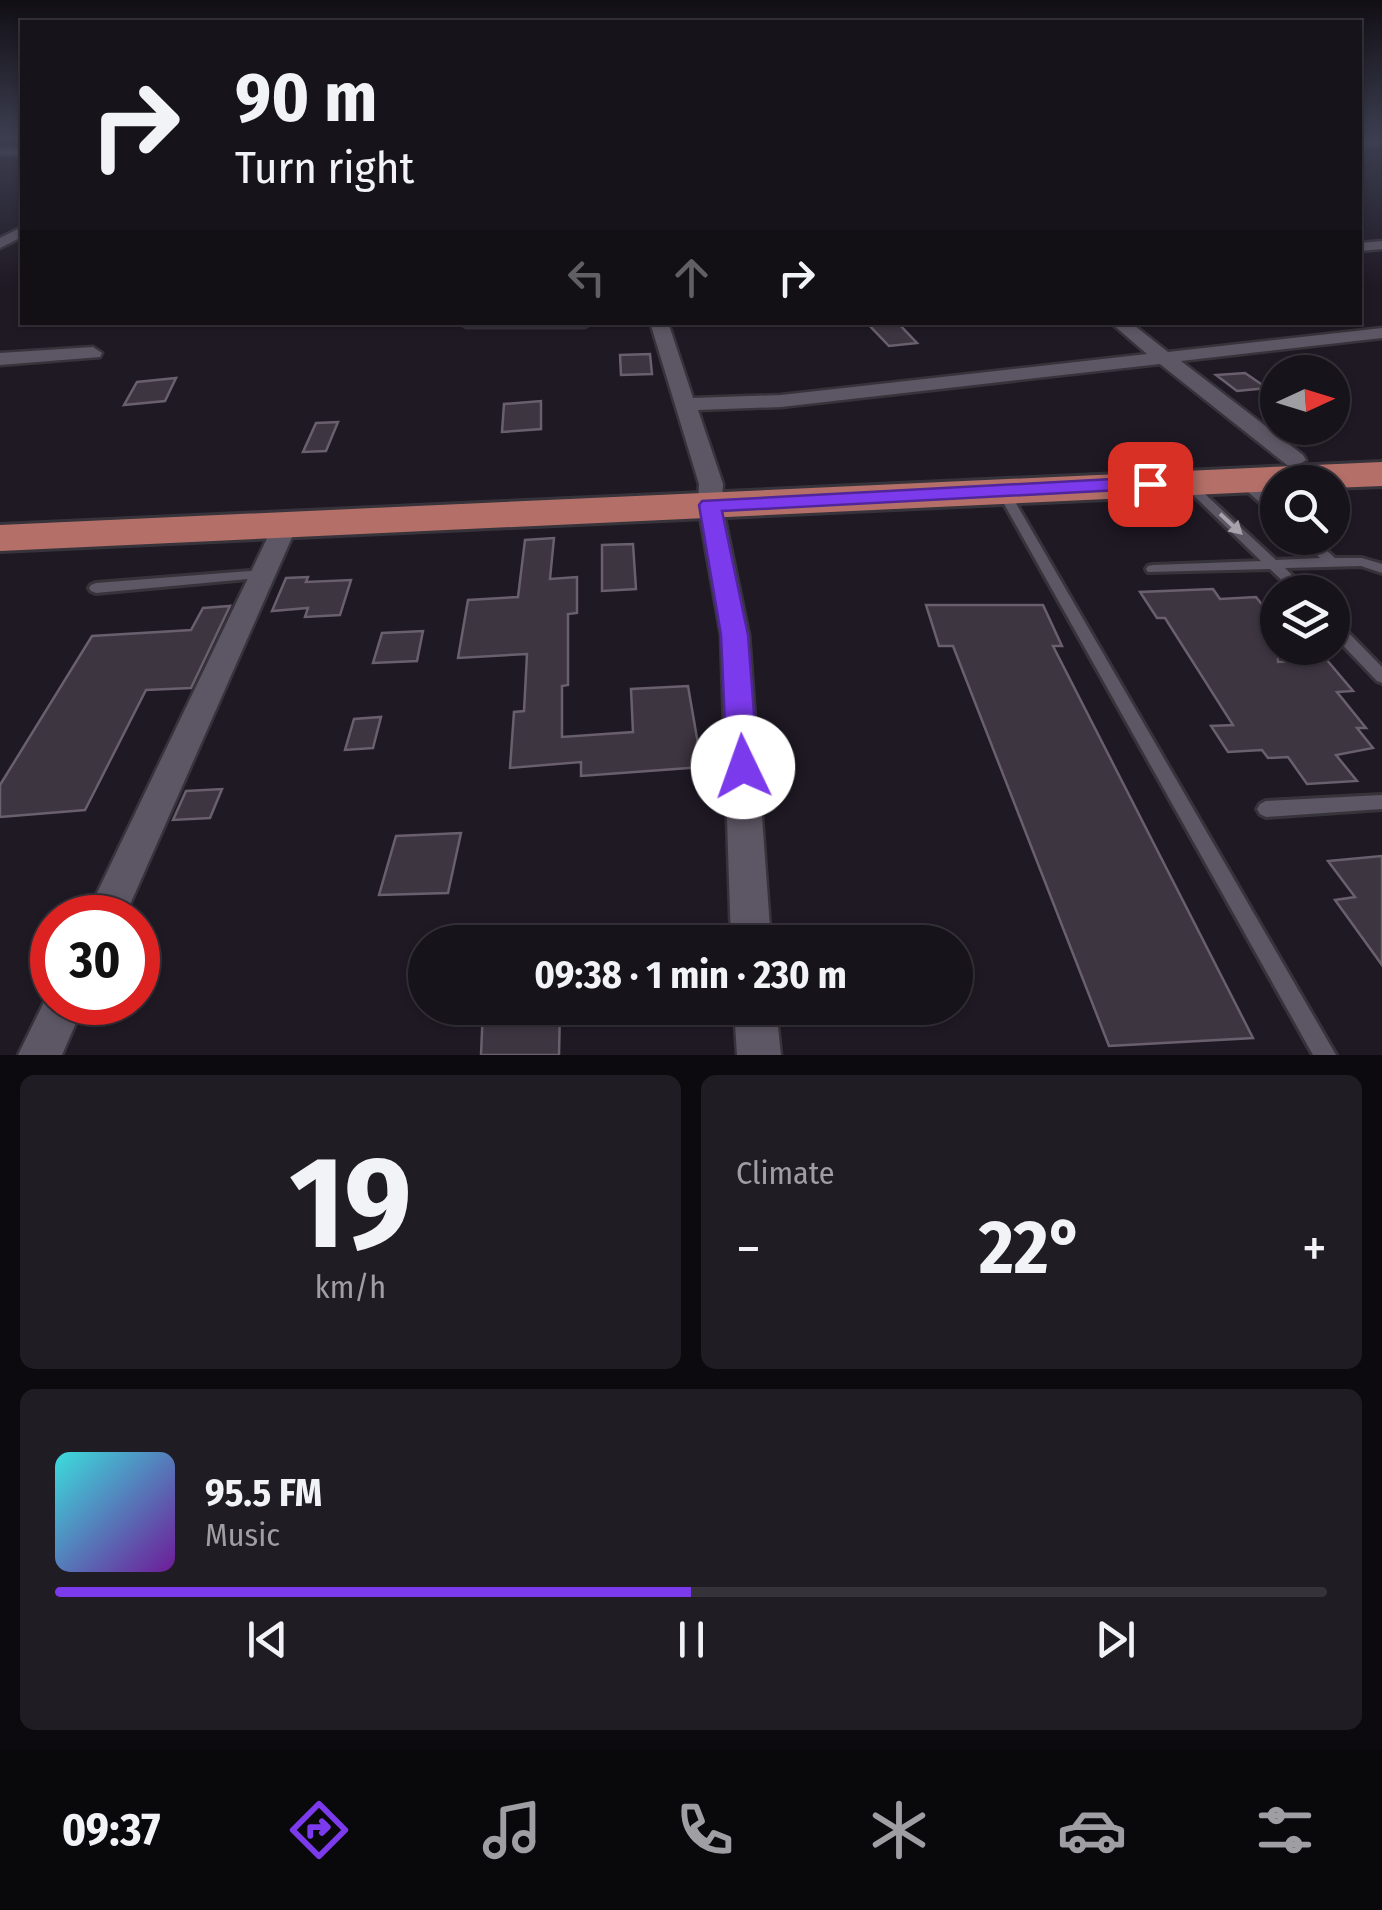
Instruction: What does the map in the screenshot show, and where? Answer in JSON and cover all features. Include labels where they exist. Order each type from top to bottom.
[{"type":"highway","points":[[0,538],[285,526],[710,495],[1382,456]]},
{"type":"highway","points":[[0,518],[1382,474]]},
{"type":"street","points":[[0,244],[15,234]]},
{"type":"street","points":[[660,325],[688,404],[710,495],[734,635],[750,925]]},
{"type":"street","points":[[1122,325],[1295,460]]},
{"type":"street","points":[[688,404],[781,402],[1382,333]]},
{"type":"street","points":[[0,359],[93,353]]},
{"type":"street","points":[[115,895],[285,526]]},
{"type":"street","points":[[40,1055],[54,1025]]},
{"type":"street","points":[[756,1025],[759,1055]]},
{"type":"lane","points":[[1242,480],[1260,496]]},
{"type":"lane","points":[[1186,482],[1286,575]]},
{"type":"lane","points":[[1002,489],[1324,1055]]},
{"type":"lane","points":[[1362,562],[1382,553]]},
{"type":"lane","points":[[1324,555],[1332,562]]},
{"type":"lane","points":[[1152,569],[1332,562],[1362,562],[1382,569]]},
{"type":"lane","points":[[96,588],[264,574]]},
{"type":"lane","points":[[1350,644],[1382,677]]},
{"type":"lane","points":[[1266,809],[1382,802]]},
{"type":"building","points":[[869,325],[900,325],[917,343],[889,346]]},
{"type":"building","points":[[650,354],[652,374],[621,375],[620,355]]},
{"type":"building","points":[[1245,373],[1260,383],[1260,389],[1237,391],[1216,375]]},
{"type":"building","points":[[176,378],[165,401],[124,405],[137,382]]},
{"type":"building","points":[[541,401],[541,429],[502,432],[504,404]]},
{"type":"building","points":[[338,422],[326,451],[303,452],[316,423]]},
{"type":"building","points":[[554,538],[550,579],[577,577],[577,613],[568,614],[568,685],[562,686],[562,737],[633,732],[631,689],[688,686],[702,767],[581,776],[581,762],[510,768],[514,712],[524,711],[527,654],[458,658],[468,600],[518,597],[525,540]]},
{"type":"building","points":[[633,544],[636,589],[602,591],[602,545]]},
{"type":"building","points":[[308,577],[306,582],[351,580],[340,615],[305,617],[308,608],[272,611],[286,578]]},
{"type":"building","points":[[1213,589],[1220,599],[1256,597],[1260,602],[1260,665],[1331,665],[1353,691],[1337,692],[1366,728],[1357,728],[1373,748],[1336,755],[1357,781],[1307,784],[1288,757],[1268,758],[1262,750],[1228,752],[1211,726],[1233,725],[1165,618],[1157,618],[1140,592]]},
{"type":"building","points":[[926,605],[1043,605],[1062,646],[1053,646],[1253,1038],[1109,1046],[953,646],[939,646]]},
{"type":"building","points":[[230,606],[191,688],[146,690],[85,810],[0,817],[0,785],[92,636],[191,630],[203,608]]},
{"type":"building","points":[[423,631],[417,661],[373,663],[382,633]]},
{"type":"building","points":[[381,717],[373,748],[345,750],[354,719]]},
{"type":"building","points":[[222,789],[210,818],[173,820],[186,791]]},
{"type":"building","points":[[461,833],[448,893],[379,895],[396,836]]},
{"type":"building","points":[[1382,856],[1382,965],[1335,900],[1355,897],[1328,861]]},
{"type":"building","points":[[482,1025],[560,1025],[559,1055],[481,1055]]},
{"type":"route","points":[[743,767],[734,635],[710,505],[1150,484]]}]
